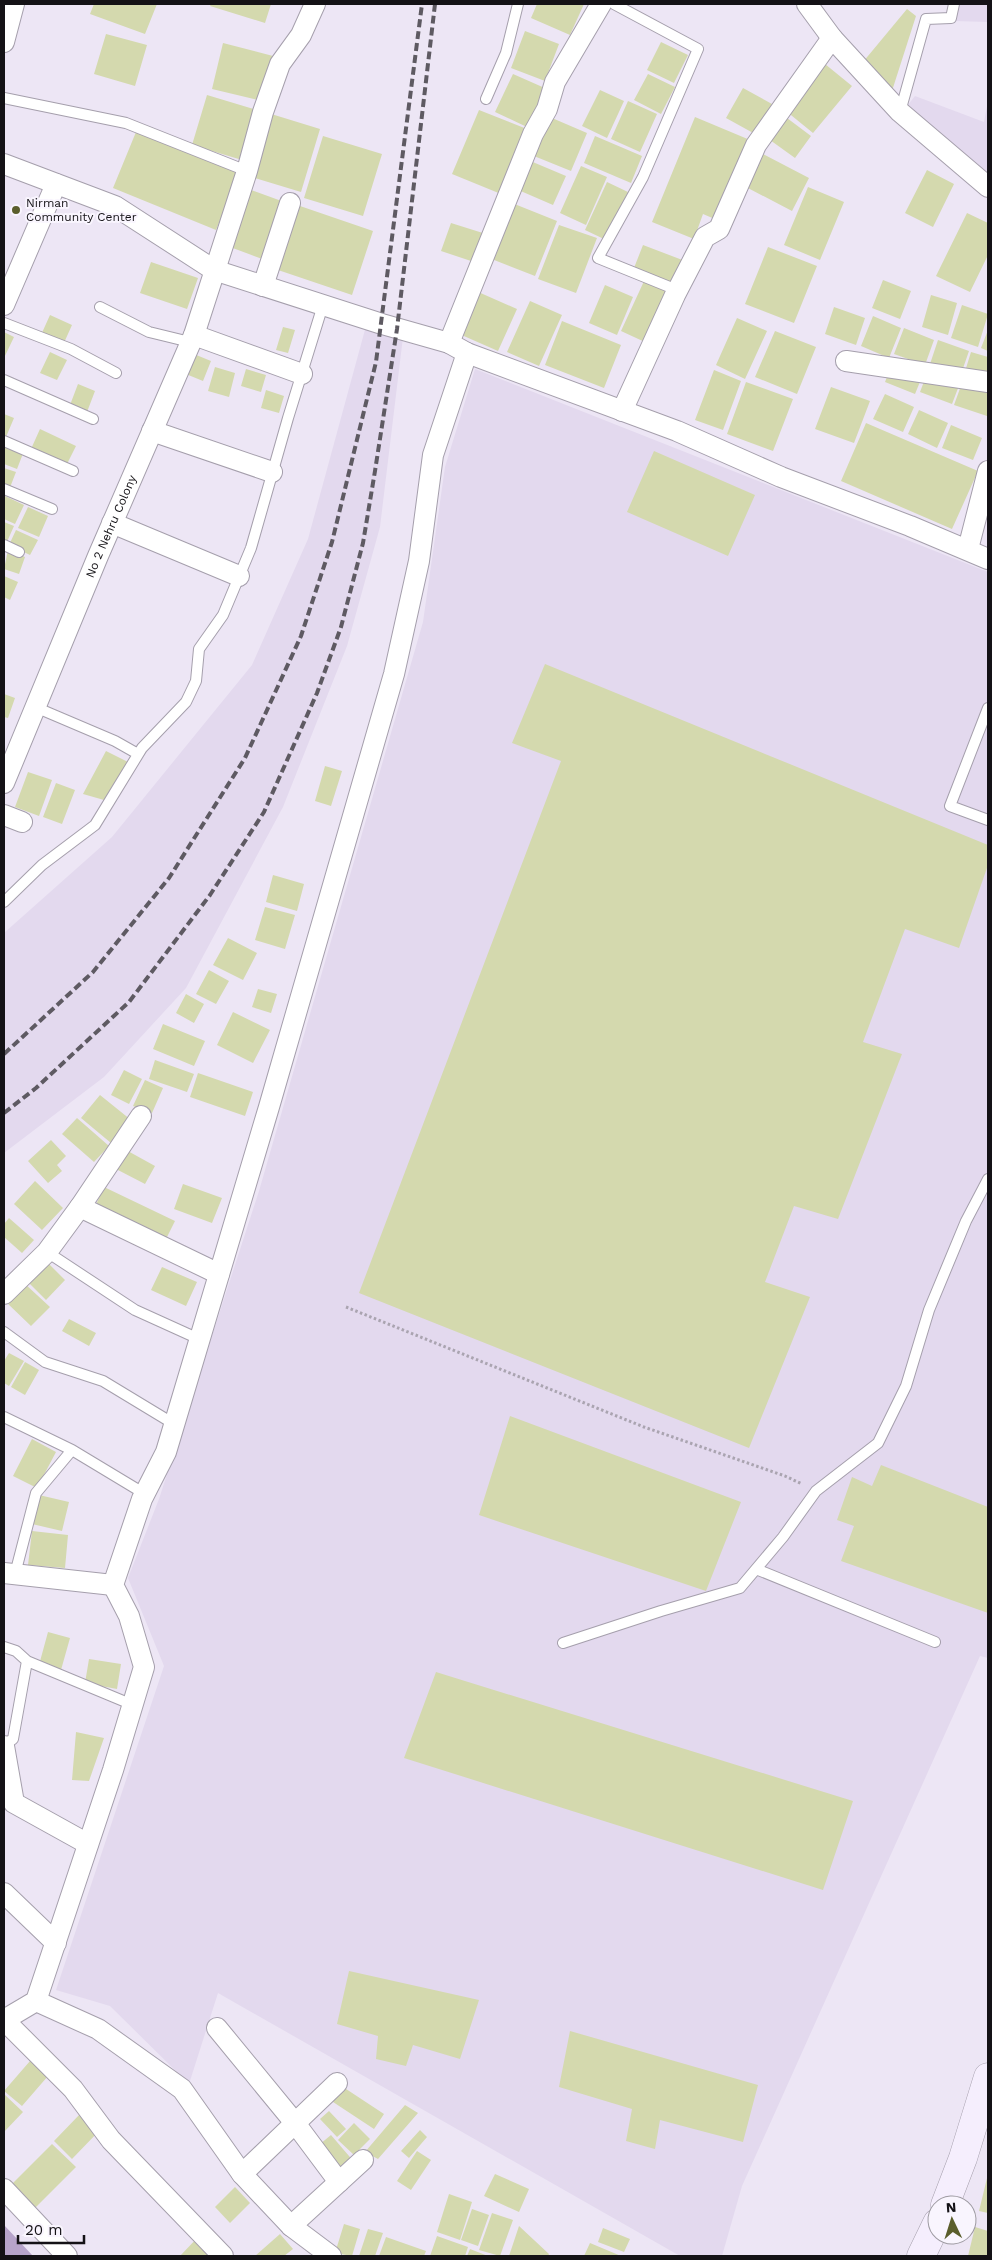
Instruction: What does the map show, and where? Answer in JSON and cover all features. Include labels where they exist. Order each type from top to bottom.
[{"type":"street","points":[[4,42],[14,4]]},
{"type":"street","name":"No 2 Nehru Colony","points":[[4,783],[112,523],[192,339],[247,172],[263,112],[280,64],[301,35],[315,4]]},
{"type":"street","points":[[448,343],[533,134],[547,109],[555,82],[601,4]]},
{"type":"street","points":[[809,5],[832,38],[900,112],[950,152],[988,187]]},
{"type":"street","points":[[622,411],[677,290],[705,237],[719,229],[756,145],[832,38]]},
{"type":"street","points":[[4,164],[115,206],[214,270],[448,343],[467,353],[677,431],[781,477],[968,549],[988,559]]},
{"type":"street","points":[[4,305],[56,184]]},
{"type":"street","points":[[263,286],[290,203]]},
{"type":"street","points":[[192,339],[302,374]]},
{"type":"street","points":[[223,2256],[111,2140],[72,2090],[4,2020],[36,2001],[144,1667],[129,1616],[113,1585],[145,1494],[166,1452],[269,1107],[394,674],[419,561],[432,455],[467,353]]},
{"type":"street","points":[[846,361],[988,382]]},
{"type":"street","points":[[152,431],[272,472]]},
{"type":"street","points":[[968,549],[988,471]]},
{"type":"street","points":[[112,523],[239,576]]},
{"type":"street","points":[[4,1294],[47,1252],[80,1207],[141,1116]]},
{"type":"street","points":[[80,1207],[219,1274]]},
{"type":"street","points":[[10,1573],[113,1585]]},
{"type":"street","points":[[4,1745],[14,1803],[88,1844]]},
{"type":"street","points":[[4,1893],[56,1943]]},
{"type":"street","points":[[36,2001],[98,2029],[182,2090],[242,2174],[291,2226],[331,2256]]},
{"type":"street","points":[[217,2028],[295,2123],[340,2182]]},
{"type":"street","points":[[949,2195],[963,2158],[988,2077]]},
{"type":"street","points":[[242,2174],[337,2083]]},
{"type":"street","points":[[291,2226],[363,2160]]},
{"type":"street","points":[[4,2189],[67,2256]]},
{"type":"street","points":[[921,2256],[927,2244]]},
{"type":"lane","points":[[486,99],[506,53],[518,4]]},
{"type":"lane","points":[[614,4],[698,48],[643,177],[598,258],[677,290]]},
{"type":"lane","points":[[900,112],[926,19],[951,18],[954,4]]},
{"type":"lane","points":[[4,98],[126,123],[247,172]]},
{"type":"lane","points":[[4,902],[42,865],[95,825],[138,754],[186,702],[196,681],[199,649],[223,615],[251,548],[323,305]]},
{"type":"lane","points":[[100,307],[149,332],[192,339]]},
{"type":"lane","points":[[4,324],[71,349],[116,372]]},
{"type":"lane","points":[[4,380],[93,419]]},
{"type":"lane","points":[[4,441],[73,471]]},
{"type":"lane","points":[[4,489],[52,509]]},
{"type":"lane","points":[[4,545],[19,552]]},
{"type":"lane","points":[[35,707],[115,741],[138,754]]},
{"type":"lane","points":[[988,708],[950,806],[988,820]]},
{"type":"lane","points":[[563,1643],[740,1588],[783,1537],[816,1491],[878,1443],[906,1386],[932,1301],[966,1221],[988,1179]]},
{"type":"lane","points":[[47,1252],[135,1310],[199,1339]]},
{"type":"lane","points":[[4,1332],[45,1362],[103,1381],[174,1424]]},
{"type":"lane","points":[[4,1430],[7,1418],[72,1450],[145,1494]]},
{"type":"lane","points":[[10,1573],[36,1494],[72,1450]]},
{"type":"lane","points":[[756,1569],[935,1642]]},
{"type":"lane","points":[[4,1646],[16,1651],[27,1661],[133,1705]]},
{"type":"lane","points":[[4,1745],[13,1739],[27,1661]]},
{"type":"path","points":[[346,1307],[644,1427],[786,1476],[816,1491]]},
{"type":"shaded area","points":[[958,4],[988,4],[988,22],[954,21]]},
{"type":"shaded area","points":[[915,96],[984,122],[988,101],[988,173],[907,106]]},
{"type":"shaded area","points":[[366,326],[403,337],[380,527],[347,646],[283,807],[186,988],[104,1077],[4,1153],[4,933],[112,837],[252,665],[308,539]]},
{"type":"shaded area","points":[[475,369],[988,572],[988,1658],[980,1656],[742,2186],[722,2256],[680,2256],[218,1993],[189,2084],[110,2006],[56,1990],[164,1666],[128,1578],[159,1499],[259,1191],[423,622],[445,467]]},
{"type":"shaded area","points":[[4,2225],[33,2256],[4,2256]]},
{"type":"building","points":[[94,4],[157,4],[145,34],[90,14]]},
{"type":"building","points":[[211,4],[271,4],[265,23],[210,6]]},
{"type":"building","points":[[537,4],[584,4],[570,35],[531,18]]},
{"type":"building","points":[[907,9],[916,16],[891,94],[863,62]]},
{"type":"building","points":[[525,31],[559,44],[545,81],[511,68]]},
{"type":"building","points":[[106,34],[147,45],[135,86],[94,74]]},
{"type":"building","points":[[661,42],[688,55],[674,83],[647,70]]},
{"type":"building","points":[[223,43],[273,56],[262,101],[212,89]]},
{"type":"building","points":[[825,64],[852,86],[813,133],[786,111]]},
{"type":"building","points":[[513,74],[547,89],[529,128],[495,112]]},
{"type":"building","points":[[648,74],[675,87],[661,114],[634,100]]},
{"type":"building","points":[[743,88],[772,104],[755,134],[726,118]]},
{"type":"building","points":[[600,90],[624,101],[607,138],[582,126]]},
{"type":"building","points":[[207,95],[257,110],[242,160],[192,145]]},
{"type":"building","points":[[628,101],[657,114],[640,152],[611,139]]},
{"type":"building","points":[[479,110],[527,129],[501,194],[452,174]]},
{"type":"building","points":[[268,113],[320,129],[301,192],[248,176]]},
{"type":"building","points":[[545,115],[587,133],[571,171],[529,154]]},
{"type":"building","points":[[695,117],[750,140],[717,220],[703,214],[694,239],[652,222]]},
{"type":"building","points":[[787,118],[811,136],[795,158],[770,140]]},
{"type":"building","points":[[136,132],[239,173],[216,230],[113,188]]},
{"type":"building","points":[[323,136],[382,154],[363,216],[304,198]]},
{"type":"building","points":[[595,136],[642,156],[631,183],[584,163]]},
{"type":"building","points":[[763,154],[809,178],[792,211],[746,187]]},
{"type":"building","points":[[528,160],[566,176],[553,205],[516,189]]},
{"type":"building","points":[[581,166],[607,177],[586,225],[560,213]]},
{"type":"building","points":[[927,170],[954,184],[933,227],[905,213]]},
{"type":"building","points":[[607,182],[628,192],[606,240],[585,230]]},
{"type":"building","points":[[808,187],[844,202],[820,260],[784,245]]},
{"type":"building","points":[[251,190],[287,203],[265,260],[230,247]]},
{"type":"building","points":[[512,203],[557,221],[535,276],[489,258]]},
{"type":"building","points":[[300,206],[373,231],[352,295],[278,270]]},
{"type":"building","points":[[967,213],[988,223],[988,255],[970,292],[936,276]]},
{"type":"building","points":[[451,223],[486,234],[477,263],[441,251]]},
{"type":"building","points":[[559,225],[597,238],[576,293],[538,279]]},
{"type":"building","points":[[643,245],[685,261],[675,284],[634,268]]},
{"type":"building","points":[[768,247],[817,266],[794,323],[745,304]]},
{"type":"building","points":[[151,262],[198,278],[187,309],[140,293]]},
{"type":"building","points":[[645,279],[671,291],[647,343],[621,331]]},
{"type":"building","points":[[883,280],[911,291],[900,319],[872,308]]},
{"type":"building","points":[[605,285],[633,297],[617,335],[589,323]]},
{"type":"building","points":[[476,291],[517,309],[498,351],[457,333]]},
{"type":"building","points":[[931,295],[957,303],[948,335],[922,327]]},
{"type":"building","points":[[530,301],[562,315],[539,366],[507,352]]},
{"type":"building","points":[[962,305],[988,314],[978,347],[951,338]]},
{"type":"building","points":[[834,307],[865,318],[856,345],[825,334]]},
{"type":"building","points":[[50,315],[72,325],[63,345],[41,335]]},
{"type":"building","points":[[873,316],[901,328],[889,358],[861,346]]},
{"type":"building","points":[[737,318],[767,331],[745,379],[716,365]]},
{"type":"building","points":[[562,321],[621,345],[604,388],[545,365]]},
{"type":"building","points":[[283,327],[295,330],[288,353],[276,350]]},
{"type":"building","points":[[904,328],[934,340],[925,365],[894,354]]},
{"type":"building","points":[[988,330],[988,351],[981,348]]},
{"type":"building","points":[[775,331],[816,347],[797,394],[755,377]]},
{"type":"building","points":[[4,332],[14,337],[4,358]]},
{"type":"building","points":[[938,340],[969,351],[960,377],[929,367]]},
{"type":"building","points":[[50,352],[67,360],[57,380],[40,373]]},
{"type":"building","points":[[189,352],[211,361],[203,381],[181,372]]},
{"type":"building","points":[[971,352],[988,357],[988,386],[963,378]]},
{"type":"building","points":[[894,359],[924,372],[915,394],[885,382]]},
{"type":"building","points":[[215,367],[235,373],[229,397],[208,391]]},
{"type":"building","points":[[246,369],[266,375],[261,392],[241,386]]},
{"type":"building","points":[[714,370],[741,381],[723,430],[695,420]]},
{"type":"building","points":[[928,371],[960,383],[952,404],[920,392]]},
{"type":"building","points":[[746,382],[793,399],[773,451],[727,434]]},
{"type":"building","points":[[962,383],[988,391],[987,416],[954,405]]},
{"type":"building","points":[[78,384],[95,391],[87,412],[70,405]]},
{"type":"building","points":[[831,387],[870,401],[854,443],[815,429]]},
{"type":"building","points":[[266,390],[284,396],[279,413],[261,408]]},
{"type":"building","points":[[885,394],[914,407],[903,432],[873,419]]},
{"type":"building","points":[[919,410],[948,423],[937,448],[908,434]]},
{"type":"building","points":[[4,414],[14,418],[6,437],[4,437]]},
{"type":"building","points":[[866,423],[978,471],[952,529],[841,481]]},
{"type":"building","points":[[951,425],[982,438],[973,460],[942,448]]},
{"type":"building","points":[[40,429],[76,446],[66,466],[31,449]]},
{"type":"building","points":[[5,444],[24,451],[17,469],[4,464]]},
{"type":"building","points":[[654,451],[755,495],[728,556],[627,512]]},
{"type":"building","points":[[4,468],[16,472],[9,490],[4,488]]},
{"type":"building","points":[[5,496],[24,505],[15,524],[4,519]]},
{"type":"building","points":[[28,507],[48,516],[39,537],[18,528]]},
{"type":"building","points":[[4,522],[14,526],[6,544],[4,543]]},
{"type":"building","points":[[16,530],[38,540],[30,555],[9,545]]},
{"type":"building","points":[[8,550],[25,557],[19,574],[4,569]]},
{"type":"building","points":[[4,576],[18,582],[10,600],[4,597]]},
{"type":"building","points":[[545,664],[988,845],[988,865],[959,948],[905,929],[863,1042],[902,1054],[838,1219],[794,1206],[765,1282],[810,1297],[749,1448],[359,1293],[561,761],[512,743]]},
{"type":"building","points":[[4,694],[15,698],[8,718],[4,717]]},
{"type":"building","points":[[106,751],[128,762],[104,800],[83,794]]},
{"type":"building","points":[[325,766],[342,771],[331,806],[315,801]]},
{"type":"building","points":[[28,772],[52,780],[39,816],[15,807]]},
{"type":"building","points":[[56,783],[75,790],[62,824],[43,817]]},
{"type":"building","points":[[273,875],[304,884],[297,911],[266,902]]},
{"type":"building","points":[[265,907],[295,915],[285,949],[255,940]]},
{"type":"building","points":[[228,938],[257,953],[243,980],[213,965]]},
{"type":"building","points":[[209,970],[229,981],[216,1004],[196,994]]},
{"type":"building","points":[[258,989],[277,994],[271,1013],[252,1007]]},
{"type":"building","points":[[186,994],[204,1004],[194,1023],[176,1013]]},
{"type":"building","points":[[233,1012],[270,1030],[253,1063],[217,1045]]},
{"type":"building","points":[[163,1024],[205,1041],[194,1066],[153,1049]]},
{"type":"building","points":[[155,1060],[194,1074],[187,1092],[149,1079]]},
{"type":"building","points":[[124,1070],[142,1079],[129,1104],[111,1095]]},
{"type":"building","points":[[198,1073],[253,1092],[245,1116],[190,1097]]},
{"type":"building","points":[[145,1080],[163,1088],[152,1113],[133,1106]]},
{"type":"building","points":[[100,1095],[131,1120],[111,1143],[81,1118]]},
{"type":"building","points":[[77,1118],[109,1146],[94,1162],[62,1134]]},
{"type":"building","points":[[51,1140],[66,1156],[57,1165],[62,1171],[48,1183],[28,1161]]},
{"type":"building","points":[[126,1150],[155,1166],[145,1184],[116,1169]]},
{"type":"building","points":[[35,1181],[63,1208],[42,1230],[14,1204]]},
{"type":"building","points":[[183,1184],[222,1198],[212,1223],[174,1209]]},
{"type":"building","points":[[104,1187],[175,1221],[164,1243],[94,1209]]},
{"type":"building","points":[[9,1218],[34,1240],[22,1253],[4,1237],[4,1224]]},
{"type":"building","points":[[46,1261],[65,1280],[46,1300],[27,1281]]},
{"type":"building","points":[[162,1267],[197,1282],[186,1306],[151,1290]]},
{"type":"building","points":[[24,1283],[50,1307],[31,1326],[6,1302]]},
{"type":"building","points":[[69,1319],[96,1333],[89,1346],[62,1331]]},
{"type":"building","points":[[9,1353],[24,1361],[9,1386],[4,1383],[4,1361]]},
{"type":"building","points":[[25,1362],[39,1370],[25,1395],[11,1387]]},
{"type":"building","points":[[510,1416],[741,1502],[706,1591],[479,1515]]},
{"type":"building","points":[[32,1439],[56,1452],[37,1488],[13,1476]]},
{"type":"building","points":[[881,1465],[988,1507],[988,1613],[841,1561],[854,1526],[837,1520],[852,1477],[872,1486]]},
{"type":"building","points":[[39,1495],[69,1502],[62,1531],[32,1524]]},
{"type":"building","points":[[32,1531],[68,1535],[65,1568],[28,1565]]},
{"type":"building","points":[[48,1632],[70,1638],[61,1670],[39,1665]]},
{"type":"building","points":[[89,1659],[121,1664],[117,1689],[85,1683]]},
{"type":"building","points":[[436,1672],[853,1801],[823,1890],[404,1758]]},
{"type":"building","points":[[76,1732],[104,1738],[89,1781],[72,1780]]},
{"type":"building","points":[[349,1971],[479,2000],[460,2059],[413,2045],[406,2066],[376,2059],[378,2036],[337,2024]]},
{"type":"building","points":[[570,2031],[758,2085],[743,2142],[660,2120],[655,2149],[626,2141],[632,2109],[559,2087]]},
{"type":"building","points":[[30,2061],[48,2076],[22,2106],[4,2091]]},
{"type":"building","points":[[340,2085],[384,2114],[374,2129],[330,2100]]},
{"type":"building","points":[[4,2094],[23,2112],[4,2132]]},
{"type":"building","points":[[405,2105],[418,2113],[378,2159],[365,2152]]},
{"type":"building","points":[[329,2111],[346,2129],[337,2137],[320,2119]]},
{"type":"building","points":[[81,2113],[99,2131],[72,2159],[54,2141]]},
{"type":"building","points":[[354,2123],[370,2139],[354,2155],[338,2140]]},
{"type":"building","points":[[420,2130],[427,2137],[409,2158],[401,2151]]},
{"type":"building","points":[[331,2135],[355,2163],[337,2177],[314,2149]]},
{"type":"building","points":[[52,2144],[76,2167],[30,2213],[6,2190]]},
{"type":"building","points":[[417,2151],[431,2160],[411,2190],[397,2181]]},
{"type":"building","points":[[495,2174],[529,2189],[519,2212],[484,2196]]},
{"type":"building","points":[[988,2174],[988,2213],[979,2211]]},
{"type":"building","points":[[235,2187],[250,2203],[230,2223],[215,2207]]},
{"type":"building","points":[[449,2194],[472,2202],[460,2240],[437,2232]]},
{"type":"building","points":[[472,2209],[489,2215],[478,2246],[461,2240]]},
{"type":"building","points":[[492,2213],[513,2220],[500,2256],[479,2250]]},
{"type":"building","points":[[344,2224],[360,2229],[352,2256],[335,2253]]},
{"type":"building","points":[[519,2226],[549,2254],[548,2256],[509,2256]]},
{"type":"building","points":[[603,2228],[630,2239],[624,2252],[598,2242]]},
{"type":"building","points":[[977,2228],[988,2231],[988,2256],[968,2256],[971,2245],[977,2245]]},
{"type":"building","points":[[368,2229],[383,2233],[375,2256],[359,2256]]},
{"type":"building","points":[[280,2234],[293,2249],[284,2256],[255,2256]]},
{"type":"building","points":[[199,2236],[214,2251],[209,2256],[180,2256]]},
{"type":"building","points":[[437,2236],[468,2247],[465,2256],[430,2256]]},
{"type":"building","points":[[386,2237],[426,2251],[424,2256],[379,2256]]},
{"type":"building","points":[[590,2243],[621,2256],[584,2256]]},
{"type":"building","points":[[470,2249],[488,2256],[467,2256]]},
{"type":"railway","points":[[4,1054],[93,972],[169,878],[245,758],[301,636],[332,542],[376,362],[422,4]]},
{"type":"railway","points":[[4,1113],[36,1088],[129,1002],[210,895],[264,812],[317,693],[341,627],[363,543],[397,329],[435,4]]},
{"type":"place","name":"Nirman Community Center","points":[[16,210]]}]
